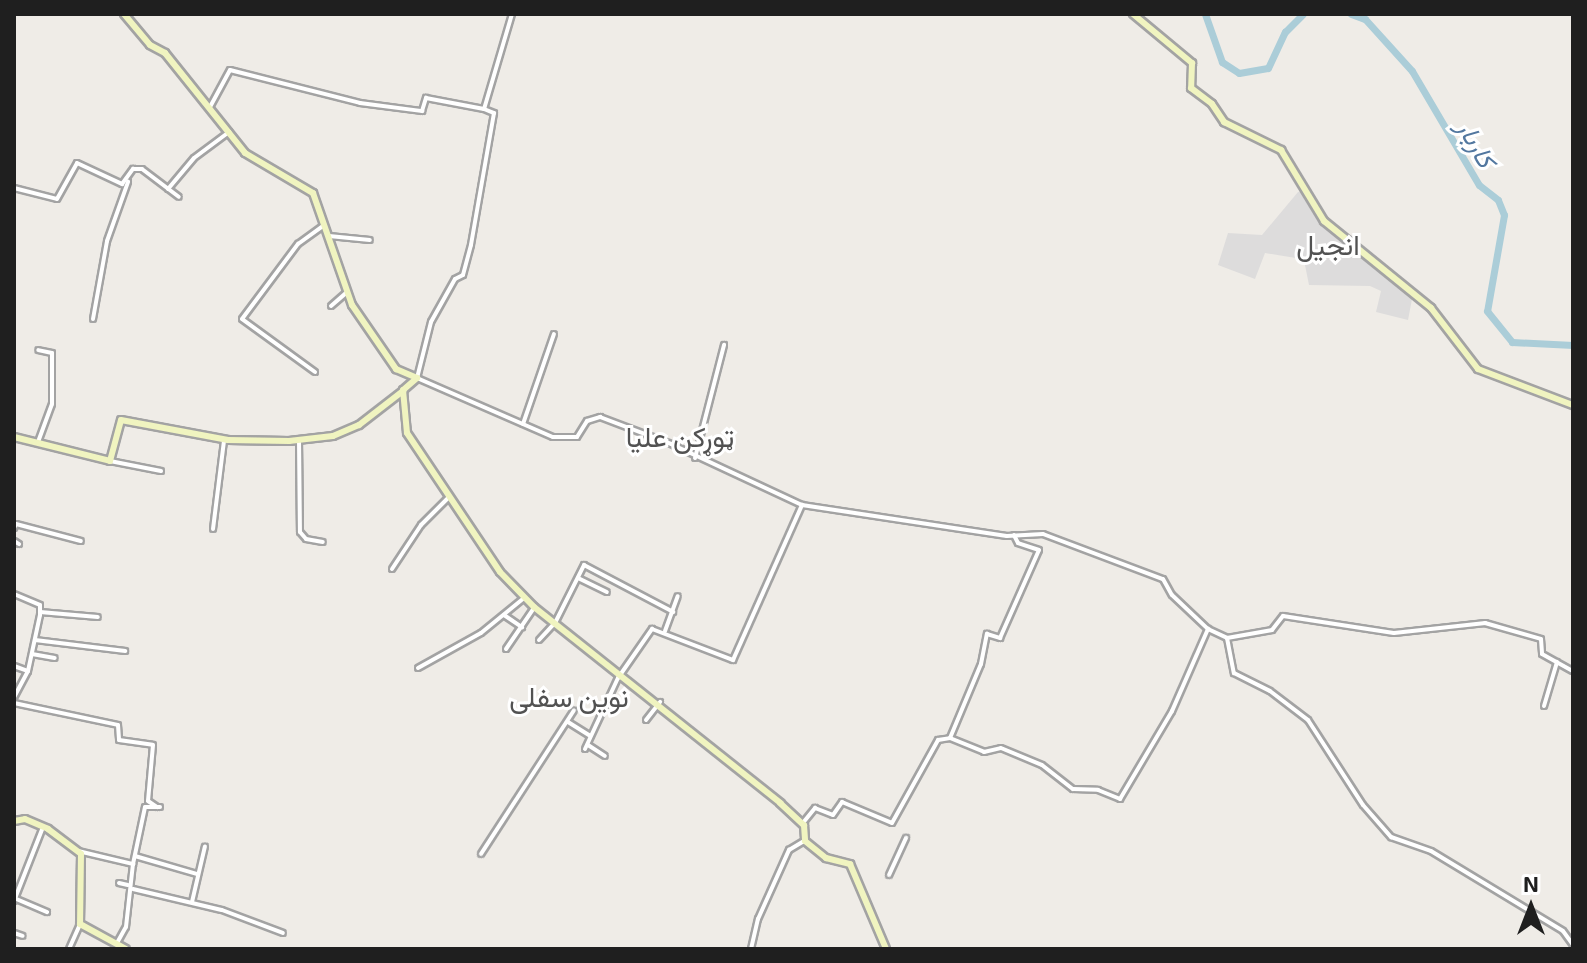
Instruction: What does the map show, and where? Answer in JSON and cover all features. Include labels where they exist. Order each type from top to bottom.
[{"type":"street","points":[[124,14],[150,45],[165,53],[245,153],[313,193],[346,293],[396,369],[523,424],[569,438],[600,417],[802,505],[845,516],[858,511],[883,519],[1014,535],[1043,534],[1163,579],[1172,595],[1208,629],[1227,638],[1272,630],[1283,616],[1394,633],[1485,623],[1541,639],[1542,654],[1573,671]]},
{"type":"street","points":[[484,109],[512,14]]},
{"type":"street","points":[[1133,14],[1192,63],[1191,88],[1212,104],[1224,122],[1281,150],[1324,221],[1400,288],[1424,301],[1478,369],[1573,405]]},
{"type":"street","points":[[110,461],[121,420],[225,439],[299,440],[333,436],[359,425],[417,378],[431,322],[455,279],[463,275],[475,230],[494,113],[426,98],[422,111],[360,103],[230,70],[210,107]]},
{"type":"street","points":[[168,189],[194,158],[229,132]]},
{"type":"street","points":[[14,188],[57,199],[77,163],[128,182]]},
{"type":"street","points":[[93,319],[107,241],[136,168],[179,197]]},
{"type":"street","points":[[315,372],[242,319],[298,244],[323,226]]},
{"type":"street","points":[[326,236],[370,240]]},
{"type":"street","points":[[331,306],[346,293]]},
{"type":"street","points":[[523,424],[554,334]]},
{"type":"street","points":[[695,458],[724,345]]},
{"type":"street","points":[[37,444],[52,404],[52,353],[38,350]]},
{"type":"street","points":[[403,390],[407,433],[475,542],[534,607],[660,702],[802,824],[805,841],[826,858],[850,864],[886,949]]},
{"type":"street","points":[[14,437],[161,471]]},
{"type":"street","points":[[213,529],[225,439]]},
{"type":"street","points":[[299,440],[300,532],[306,539],[323,542]]},
{"type":"street","points":[[392,569],[421,525],[449,497]]},
{"type":"street","points":[[605,756],[586,747],[589,735],[652,629],[665,631],[733,660],[802,505]]},
{"type":"street","points":[[14,528],[16,524],[81,541]]},
{"type":"street","points":[[950,738],[981,664],[987,634],[1000,638],[1039,550],[1018,543],[1014,535]]},
{"type":"street","points":[[539,640],[555,623],[584,565],[673,612]]},
{"type":"street","points":[[578,578],[607,592]]},
{"type":"street","points":[[14,594],[40,605],[28,671],[14,697]]},
{"type":"street","points":[[665,631],[678,596]]},
{"type":"street","points":[[418,668],[504,615],[524,598]]},
{"type":"street","points":[[506,649],[534,607]]},
{"type":"street","points":[[40,612],[98,617]]},
{"type":"street","points":[[504,615],[522,627]]},
{"type":"street","points":[[802,824],[815,808],[833,815],[842,802],[892,823],[938,740],[950,738],[984,752],[1001,748],[1042,765],[1073,789],[1098,790],[1120,799],[1172,711],[1208,629]]},
{"type":"street","points":[[1227,638],[1234,673],[1270,691],[1308,720],[1363,805],[1391,837],[1444,859],[1563,931],[1573,945]]},
{"type":"street","points":[[35,640],[125,651]]},
{"type":"street","points":[[32,654],[55,658]]},
{"type":"street","points":[[1544,706],[1557,661]]},
{"type":"street","points":[[14,666],[28,671]]},
{"type":"street","points":[[646,720],[660,702]]},
{"type":"street","points":[[14,703],[118,725],[119,740],[153,745],[148,801],[158,807],[145,807],[117,944]]},
{"type":"street","points":[[481,854],[574,710]]},
{"type":"street","points":[[568,722],[589,735]]},
{"type":"street","points":[[14,821],[21,817],[43,827],[78,851],[133,864]]},
{"type":"street","points":[[43,827],[14,899],[47,912]]},
{"type":"street","points":[[889,875],[906,838]]},
{"type":"street","points":[[751,949],[758,919],[789,850],[805,841]]},
{"type":"street","points":[[192,902],[205,846]]},
{"type":"street","points":[[69,949],[80,924],[83,860],[78,851]]},
{"type":"street","points":[[135,856],[197,874]]},
{"type":"street","points":[[119,883],[192,902],[283,933]]},
{"type":"street","points":[[80,924],[126,949]]},
{"type":"street","points":[[14,933],[23,936]]},
{"type":"shaded area","points":[[1312,191],[1324,223],[1413,294],[1408,320],[1376,312],[1381,291],[1370,286],[1309,285],[1305,265],[1296,258],[1265,253],[1255,279],[1218,265],[1228,233],[1262,235],[1298,192]]},
{"type":"waterway","name":"کاربار","points":[[1205,14],[1222,62],[1239,73],[1268,68],[1285,32],[1303,14]]},
{"type":"waterway","name":"کاربار","points":[[1351,14],[1365,19],[1412,71],[1479,185],[1498,200],[1504,215],[1487,311],[1512,342],[1573,345]]},
{"type":"district","name":"انجيل","points":[[1328,244]]},
{"type":"district","name":"ټوړکن علیا","points":[[680,436]]},
{"type":"district","name":"نوین سفلى","points":[[569,696]]}]
